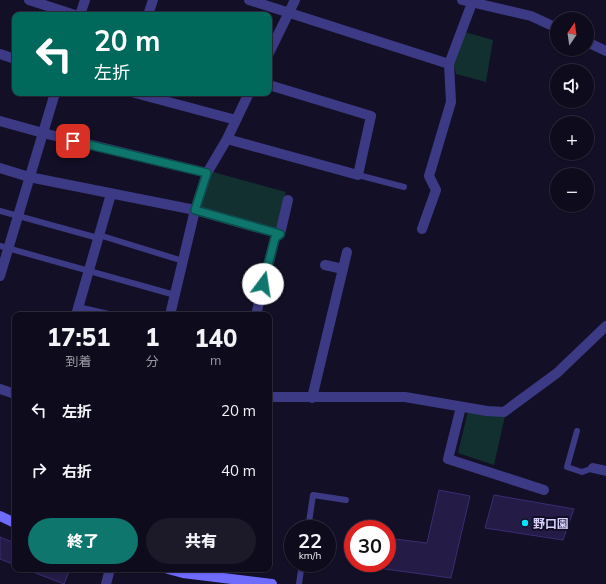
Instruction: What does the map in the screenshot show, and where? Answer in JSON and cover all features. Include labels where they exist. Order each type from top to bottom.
[{"type":"main road","points":[[0,516],[12,522]]},
{"type":"main road","points":[[179,572],[272,584]]},
{"type":"street","points":[[29,0],[66,12]]},
{"type":"street","points":[[81,12],[85,0]]},
{"type":"street","points":[[149,12],[153,0]]},
{"type":"street","points":[[248,0],[449,64]]},
{"type":"street","points":[[272,47],[295,0]]},
{"type":"street","points":[[422,229],[436,190],[429,176],[451,102],[449,64],[467,1],[531,16],[550,25]]},
{"type":"street","points":[[594,45],[606,50]]},
{"type":"street","points":[[0,54],[12,58]]},
{"type":"street","points":[[227,140],[358,175],[371,116],[272,86]]},
{"type":"street","points":[[0,276],[4,247],[18,216],[54,96]]},
{"type":"street","points":[[146,96],[236,120]]},
{"type":"street","points":[[171,312],[195,210],[207,173],[227,140],[248,96]]},
{"type":"street","points":[[0,121],[207,173]]},
{"type":"street","points":[[0,168],[29,177],[195,210],[280,234]]},
{"type":"street","points":[[77,311],[111,194]]},
{"type":"street","points":[[257,312],[275,238],[280,234],[288,200]]},
{"type":"street","points":[[312,398],[347,252]]},
{"type":"street","points":[[325,265],[343,269]]},
{"type":"street","points":[[272,398],[404,397],[461,407],[504,412],[557,373],[606,326]]},
{"type":"street","points":[[0,389],[12,393]]},
{"type":"street","points":[[461,407],[448,459],[544,490]]},
{"type":"street","points":[[593,468],[606,471]]},
{"type":"street","points":[[106,584],[109,572]]},
{"type":"lane","points":[[358,175],[404,186]]},
{"type":"lane","points":[[0,211],[183,261]]},
{"type":"lane","points":[[4,247],[174,295]]},
{"type":"lane","points":[[577,431],[567,467],[582,472],[593,468]]},
{"type":"lane","points":[[309,520],[312,496],[346,500]]},
{"type":"lane","points":[[300,584],[301,572]]},
{"type":"green space","points":[[465,32],[493,40],[486,82],[456,74],[454,65]]},
{"type":"green space","points":[[213,172],[286,192],[277,231],[197,207]]},
{"type":"green space","points":[[468,411],[505,416],[494,465],[458,453]]},
{"type":"building","points":[[439,490],[470,496],[451,578],[396,571],[396,539],[427,543]]},
{"type":"building","points":[[494,495],[574,509],[563,540],[485,528]]},
{"type":"building","points":[[0,537],[12,542],[12,564],[0,559]]},
{"type":"building","points":[[33,572],[69,572],[64,584]]},
{"type":"place","name":"野口園","points":[[525,523]]},
{"type":"route","points":[[73,141],[207,173],[195,210],[280,234],[275,238],[263,284]]}]
